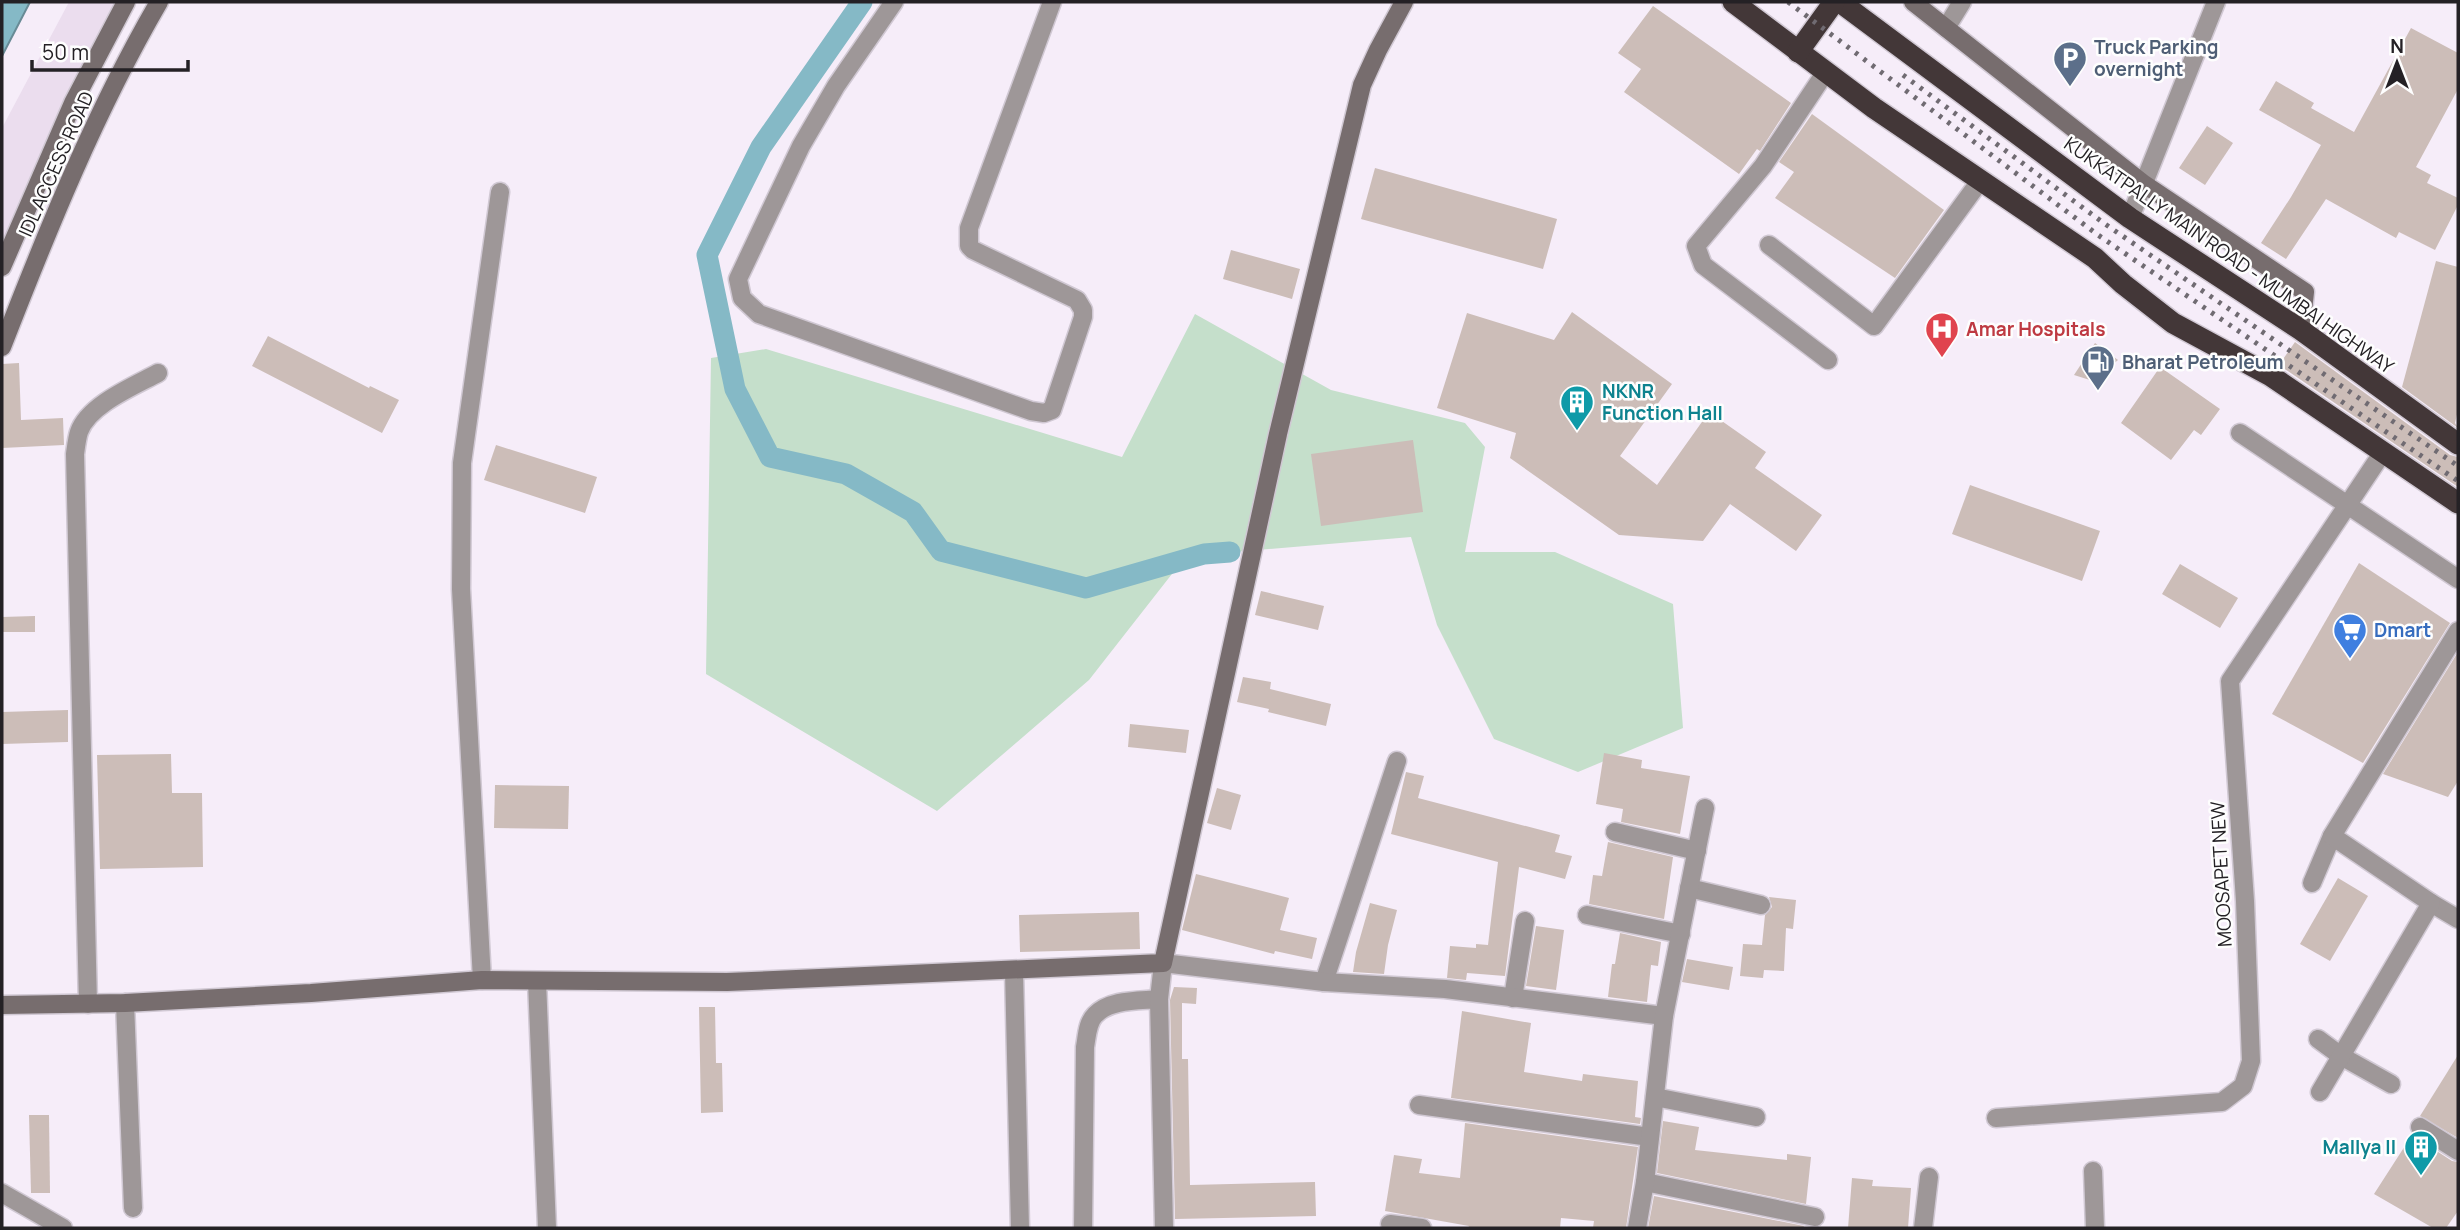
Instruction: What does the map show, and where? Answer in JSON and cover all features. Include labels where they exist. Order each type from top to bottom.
[{"type":"highway","points":[[1733,2],[1825,73],[2095,258],[2173,323],[2271,376],[2458,503]]},
{"type":"highway","points":[[1798,52],[1834,2]]},
{"type":"highway","name":"KUKKATPALLY MAIN ROAD - MUMBAI HIGHWAY","points":[[1840,2],[2130,218],[2301,330],[2458,444]]},
{"type":"street","points":[[2,267],[73,103],[126,2]]},
{"type":"street","name":"IDL ACCESS ROAD","points":[[2,347],[50,224],[96,119],[159,2]]},
{"type":"street","points":[[894,2],[836,86],[801,146],[738,279],[742,298],[759,314],[1031,411],[1044,413],[1052,410],[1083,310],[1077,300],[973,250],[969,246],[969,228],[1052,2]]},
{"type":"street","points":[[1164,1228],[1159,999],[1163,963],[1278,434],[1362,85],[1404,2]]},
{"type":"street","points":[[1913,2],[2144,184],[2305,292],[2301,330]]},
{"type":"street","points":[[1946,28],[1962,2]]},
{"type":"street","points":[[2130,218],[2209,5]]},
{"type":"street","points":[[1825,73],[1763,166],[1696,246],[1703,265],[1828,360]]},
{"type":"street","points":[[1769,245],[1874,326],[1980,180]]},
{"type":"street","points":[[482,980],[461,589],[462,463],[500,192]]},
{"type":"street","points":[[88,1004],[75,454],[79,430],[89,415],[117,395],[158,373]]},
{"type":"street","points":[[2240,433],[2458,579]]},
{"type":"street","name":"MOOSAPET NEW","points":[[1996,1118],[2222,1102],[2243,1086],[2251,1061],[2245,901],[2230,681],[2383,452]]},
{"type":"street","points":[[2312,883],[2332,836],[2458,631]]},
{"type":"street","points":[[1324,982],[1397,761]]},
{"type":"street","points":[[1637,1228],[1645,1182],[1664,1016],[1705,808]]},
{"type":"street","points":[[1615,832],[1697,850]]},
{"type":"street","points":[[2332,836],[2458,919]]},
{"type":"street","points":[[1689,888],[1761,905]]},
{"type":"street","points":[[2320,1092],[2431,903]]},
{"type":"street","points":[[1587,915],[1681,934]]},
{"type":"street","points":[[1513,998],[1525,921]]},
{"type":"street","points":[[2,1005],[125,1003],[482,980],[727,982],[1163,963],[1324,982],[1445,989],[1664,1016]]},
{"type":"street","points":[[1013,971],[1020,1228]]},
{"type":"street","points":[[537,981],[547,1228]]},
{"type":"street","points":[[1083,1228],[1085,1047],[1090,1024],[1095,1015],[1118,1003],[1159,999]]},
{"type":"street","points":[[125,1003],[133,1208]]},
{"type":"street","points":[[2318,1040],[2391,1084]]},
{"type":"street","points":[[1655,1097],[1756,1117]]},
{"type":"street","points":[[1419,1105],[1650,1137]]},
{"type":"street","points":[[2420,1127],[2458,1151]]},
{"type":"street","points":[[2093,1171],[2095,1228]]},
{"type":"street","points":[[1923,1228],[1929,1177]]},
{"type":"street","points":[[1645,1182],[1815,1217]]},
{"type":"street","points":[[2,1193],[63,1228]]},
{"type":"street","points":[[1390,1224],[1422,1228]]},
{"type":"shaded area","points":[[69,2],[116,2],[41,153],[2,244],[2,128]]},
{"type":"green space","points":[[1195,314],[1331,390],[1465,423],[1485,447],[1465,552],[1555,552],[1673,604],[1683,728],[1578,772],[1494,739],[1437,625],[1411,537],[1186,556],[1089,680],[937,811],[706,674],[711,358],[766,349],[1122,457]]},
{"type":"water","points":[[2,2],[30,2],[2,56]]},
{"type":"building","points":[[1653,6],[1791,103],[1760,151],[1757,149],[1739,174],[1624,92],[1641,69],[1618,53]]},
{"type":"building","points":[[2411,28],[2458,53],[2458,89],[2416,167],[2431,175],[2427,183],[2458,198],[2458,205],[2435,250],[2399,232],[2396,238],[2326,199],[2286,259],[2261,243],[2321,145],[2259,110],[2276,81],[2314,103],[2311,108],[2354,132]]},
{"type":"building","points":[[1812,114],[1944,210],[1895,278],[1775,198],[1794,172],[1779,162]]},
{"type":"building","points":[[2207,126],[2233,143],[2205,185],[2179,168]]},
{"type":"building","points":[[1375,168],[1557,219],[1543,269],[1361,219]]},
{"type":"building","points":[[1231,250],[1300,269],[1292,299],[1223,279]]},
{"type":"building","points":[[2436,261],[2458,267],[2458,410],[2455,423],[2458,428],[2402,387]]},
{"type":"building","name":"NKNR Function Hall","points":[[1572,312],[1672,384],[1620,456],[1657,485],[1709,412],[1766,452],[1755,468],[1822,515],[1796,551],[1730,504],[1703,541],[1619,535],[1510,458],[1516,433],[1437,408],[1467,313],[1554,340]]},
{"type":"building","points":[[268,336],[369,388],[370,386],[399,400],[382,433],[252,366]]},
{"type":"building","points":[[2295,342],[2450,455],[2458,457],[2458,487],[2279,365]]},
{"type":"building","points":[[2095,343],[2118,360],[2093,381],[2074,375]]},
{"type":"building","points":[[19,363],[21,420],[63,418],[64,445],[2,448],[2,364]]},
{"type":"building","points":[[2160,367],[2220,409],[2201,435],[2194,430],[2171,460],[2121,423]]},
{"type":"building","points":[[1413,440],[1423,512],[1321,526],[1311,454]]},
{"type":"building","points":[[496,445],[597,477],[585,513],[484,480]]},
{"type":"building","points":[[1970,485],[2100,531],[2082,581],[1952,534]]},
{"type":"building","points":[[2359,563],[2450,623],[2363,763],[2272,714]]},
{"type":"building","points":[[2180,564],[2238,598],[2220,628],[2162,594]]},
{"type":"building","points":[[1261,591],[1324,606],[1318,630],[1255,615]]},
{"type":"building","points":[[35,616],[35,632],[2,632],[2,617]]},
{"type":"building","points":[[2458,652],[2458,781],[2448,797],[2383,774]]},
{"type":"building","points":[[1243,677],[1271,682],[1270,689],[1331,704],[1326,726],[1237,702]]},
{"type":"building","points":[[68,710],[68,742],[2,744],[2,712]]},
{"type":"building","points":[[1130,724],[1189,730],[1186,753],[1128,747]]},
{"type":"building","points":[[1604,753],[1642,760],[1641,768],[1690,776],[1680,834],[1621,822],[1623,809],[1596,804]]},
{"type":"building","points":[[171,754],[172,793],[202,793],[203,867],[100,869],[97,755]]},
{"type":"building","points":[[1406,772],[1424,776],[1418,798],[1560,835],[1555,852],[1572,856],[1565,879],[1519,867],[1505,976],[1467,973],[1466,980],[1447,978],[1450,946],[1476,948],[1476,944],[1488,945],[1498,862],[1391,834]]},
{"type":"building","points":[[495,785],[569,786],[568,829],[494,828]]},
{"type":"building","points":[[1217,788],[1241,795],[1231,830],[1207,823]]},
{"type":"building","points":[[1608,842],[1673,857],[1664,919],[1589,904],[1593,875],[1602,876]]},
{"type":"building","points":[[1196,874],[1289,898],[1280,930],[1317,938],[1312,959],[1275,951],[1274,954],[1182,930]]},
{"type":"building","points":[[2338,878],[2368,896],[2330,961],[2300,944]]},
{"type":"building","points":[[1769,897],[1796,900],[1793,929],[1786,928],[1784,971],[1764,970],[1763,978],[1740,976],[1743,944],[1762,945],[1765,915],[1772,907]]},
{"type":"building","points":[[1370,903],[1397,910],[1384,974],[1353,972]]},
{"type":"building","points":[[1139,912],[1140,949],[1020,952],[1019,915]]},
{"type":"building","points":[[1536,926],[1564,930],[1556,990],[1526,986]]},
{"type":"building","points":[[1620,933],[1661,942],[1658,966],[1651,965],[1647,1002],[1608,997],[1612,964],[1615,964]]},
{"type":"building","points":[[1687,959],[1733,967],[1729,990],[1682,982]]},
{"type":"building","points":[[1174,987],[1197,988],[1196,1004],[1182,1003],[1182,1059],[1188,1059],[1190,1185],[1315,1182],[1316,1216],[1175,1219],[1170,1000]]},
{"type":"building","points":[[699,1007],[715,1007],[716,1063],[722,1063],[723,1112],[701,1113]]},
{"type":"building","points":[[1462,1011],[1531,1023],[1524,1072],[1582,1081],[1583,1074],[1638,1081],[1635,1117],[1641,1118],[1640,1124],[1451,1098]]},
{"type":"building","points":[[2458,1055],[2458,1138],[2420,1116]]},
{"type":"building","points":[[29,1115],[49,1115],[50,1193],[31,1193]]},
{"type":"building","points":[[1663,1121],[1699,1127],[1695,1150],[1787,1160],[1787,1154],[1811,1157],[1806,1204],[1657,1173]]},
{"type":"building","points":[[1465,1123],[1638,1147],[1626,1228],[1593,1228],[1594,1221],[1561,1218],[1560,1228],[1468,1228],[1469,1226],[1385,1211],[1394,1155],[1422,1159],[1419,1173],[1460,1178]]},
{"type":"building","name":"Mallya II","points":[[2412,1135],[2452,1161],[2458,1162],[2458,1211],[2446,1228],[2433,1228],[2374,1194]]},
{"type":"building","points":[[1852,1178],[1873,1180],[1872,1186],[1911,1188],[1908,1228],[1848,1228]]},
{"type":"building","points":[[1654,1196],[1804,1226],[1648,1228]]},
{"type":"waterway","points":[[862,2],[761,147],[707,255],[735,389],[770,457],[846,474],[913,512],[941,551],[1086,588],[1204,554],[1230,552]]},
{"type":"railway","points":[[1788,2],[2098,235],[2458,481]]},
{"type":"railway","points":[[1903,75],[2105,224],[2458,466]]},
{"type":"place","name":"Truck Parking overnight","points":[[2070,88]]},
{"type":"place","name":"Amar Hospitals","points":[[1942,359]]},
{"type":"place","name":"Bharat Petroleum","points":[[2098,392]]},
{"type":"place","name":"NKNR Function Hall","points":[[1577,432]]},
{"type":"place","name":"Dmart","points":[[2350,660]]},
{"type":"place","name":"Mallya II","points":[[2421,1177]]}]
